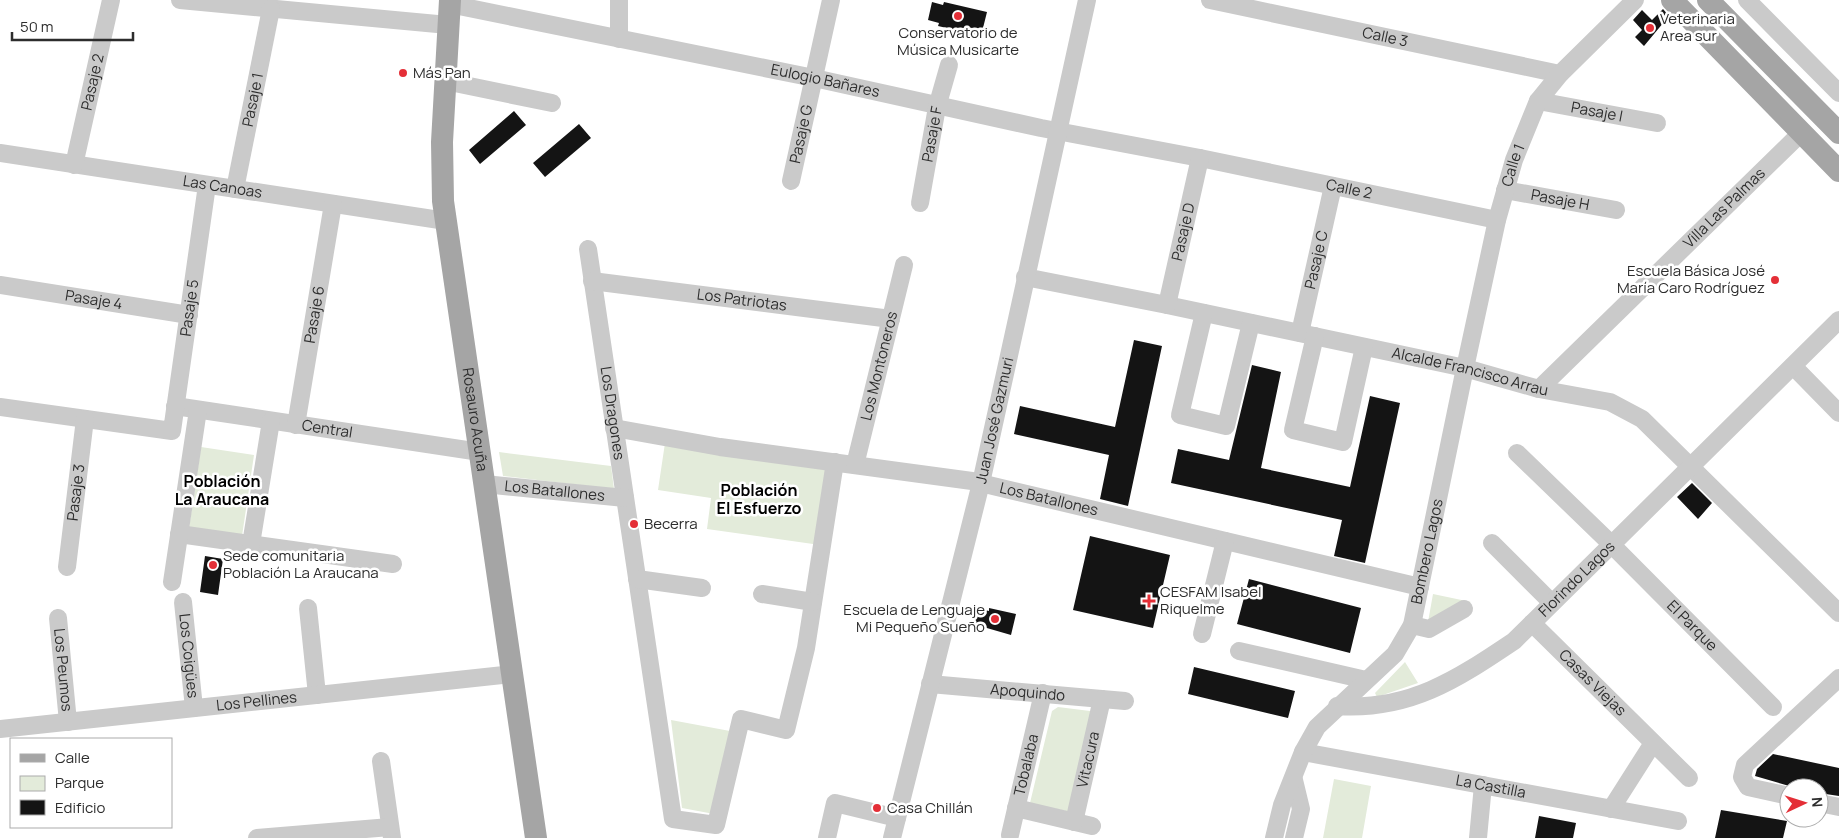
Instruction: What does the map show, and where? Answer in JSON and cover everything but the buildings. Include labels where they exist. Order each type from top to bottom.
[{"type":"main road","points":[[1672,0],[1839,171]]},
{"type":"main road","points":[[1708,0],[1839,133]]},
{"type":"main road","name":"Rosauro Acuña","points":[[449,10],[441,168],[446,221],[536,838]]},
{"type":"street","name":"Pasaje 2","points":[[74,164],[111,0]]},
{"type":"street","name":"Eulogio Bañares","points":[[180,0],[271,8],[449,10],[483,5],[619,38],[814,78],[937,107],[1200,158]]},
{"type":"street","points":[[619,0],[619,38]]},
{"type":"street","name":"Pasaje G","points":[[791,181],[831,0]]},
{"type":"street","name":"Juan José Gazmuri","points":[[892,838],[981,483],[1056,131],[1087,0]]},
{"type":"street","name":"Calle 3","points":[[1210,0],[1560,74]]},
{"type":"street","name":"Calle 1","points":[[1465,368],[1504,190],[1522,136],[1538,101],[1560,74],[1635,0]]},
{"type":"street","points":[[1727,19],[1750,3],[1839,93]]},
{"type":"street","name":"Pasaje 1","points":[[235,189],[271,8]]},
{"type":"street","name":"Pasaje F","points":[[920,203],[937,107],[949,65]]},
{"type":"street","points":[[445,81],[552,103]]},
{"type":"street","name":"Pasaje I","points":[[1538,101],[1657,123]]},
{"type":"street","name":"Villa Las Palmas","points":[[1539,388],[1801,133]]},
{"type":"street","name":"Las Canoas","points":[[0,153],[446,221]]},
{"type":"street","name":"Calle 2","points":[[1200,158],[1497,220]]},
{"type":"street","name":"Pasaje D","points":[[1167,305],[1200,158]]},
{"type":"street","name":"Pasaje 5","points":[[85,419],[172,431],[207,185]]},
{"type":"street","name":"Pasaje C","points":[[1334,186],[1307,335],[1293,430],[1343,442],[1364,347]]},
{"type":"street","name":"Pasaje H","points":[[1504,190],[1616,210]]},
{"type":"street","name":"Pasaje 6","points":[[296,424],[333,204]]},
{"type":"street","name":"Los Dragones","points":[[588,249],[673,820],[716,825],[741,719],[786,730],[806,648],[813,602]]},
{"type":"street","name":"Los Montoneros","points":[[855,465],[904,265]]},
{"type":"street","name":"Alcalde Francisco Arrau","points":[[1024,278],[1167,305],[1465,368],[1539,388],[1610,402],[1642,419],[1839,613]]},
{"type":"street","name":"Los Patriotas","points":[[592,280],[891,319]]},
{"type":"street","name":"Pasaje 4","points":[[0,285],[189,315]]},
{"type":"street","points":[[1204,313],[1180,415],[1226,426],[1251,323]]},
{"type":"street","name":"Florindo Lagos","points":[[1337,706],[1365,708],[1422,695],[1468,672],[1514,641],[1839,320]]},
{"type":"street","points":[[1793,366],[1839,413]]},
{"type":"street","name":"Bombero Lagos","points":[[1337,706],[1395,654],[1412,625],[1465,368]]},
{"type":"street","name":"Central","points":[[175,406],[480,452]]},
{"type":"street","points":[[0,407],[85,419]]},
{"type":"street","points":[[172,582],[198,410]]},
{"type":"street","name":"Pasaje 3","points":[[66,567],[85,419]]},
{"type":"street","points":[[250,544],[271,421]]},
{"type":"street","name":"Los Batallones","points":[[614,428],[720,447],[981,483],[1420,587]]},
{"type":"street","name":"El Parque","points":[[1517,453],[1773,707]]},
{"type":"street","points":[[762,594],[813,602],[835,462]]},
{"type":"street","name":"Los Batallones","points":[[484,484],[625,498]]},
{"type":"street","points":[[179,534],[393,564]]},
{"type":"street","points":[[1202,634],[1225,541]]},
{"type":"street","points":[[1492,543],[1552,603]]},
{"type":"street","points":[[637,579],[702,588]]},
{"type":"street","name":"Los Coigües","points":[[183,602],[194,708]]},
{"type":"street","points":[[308,608],[318,695]]},
{"type":"street","points":[[1412,625],[1430,629],[1464,610]]},
{"type":"street","name":"Los Peumos","points":[[58,618],[68,722]]},
{"type":"street","name":"Casas Viejas","points":[[1532,623],[1689,778]]},
{"type":"street","points":[[1239,651],[1366,680]]},
{"type":"street","name":"Los Pellines","points":[[0,729],[512,674]]},
{"type":"street","points":[[1779,794],[1748,787],[1742,777],[1745,765],[1839,678]]},
{"type":"street","name":"Apoquindo","points":[[930,684],[1125,701]]},
{"type":"street","name":"Tobalaba","points":[[1010,835],[1043,693]]},
{"type":"street","name":"Vitacura","points":[[1074,822],[1102,699]]},
{"type":"street","points":[[1274,838],[1282,805],[1294,780],[1303,752],[1316,727],[1337,706]]},
{"type":"street","points":[[1612,809],[1653,743]]},
{"type":"street","name":"La Castilla","points":[[1303,752],[1678,821]]},
{"type":"street","points":[[257,838],[391,832],[381,761]]},
{"type":"street","points":[[1294,780],[1301,809],[1294,838]]},
{"type":"street","points":[[1478,838],[1483,785]]},
{"type":"street","points":[[827,838],[836,803],[897,818]]},
{"type":"street","points":[[1016,808],[1092,826]]},
{"type":"green space","points":[[665,443],[831,467],[820,545],[707,529],[711,498],[658,490]]},
{"type":"green space","points":[[201,447],[254,455],[242,536],[189,528]]},
{"type":"green space","points":[[499,452],[611,466],[614,489],[503,476]]},
{"type":"green space","points":[[1433,594],[1471,602],[1431,623],[1428,622]]},
{"type":"green space","points":[[1405,662],[1418,683],[1377,697],[1375,693]]},
{"type":"green space","points":[[1058,707],[1090,711],[1094,717],[1070,812],[1030,803],[1052,711]]},
{"type":"green space","points":[[671,720],[730,731],[714,814],[682,808]]},
{"type":"green space","points":[[1334,779],[1371,786],[1362,838],[1323,838]]},
{"type":"place","name":"Conservatorio de Música Musicarte","points":[[958,16]]},
{"type":"place","name":"Veterinaria Area sur","points":[[1650,28]]},
{"type":"place","name":"Más Pan","points":[[403,73]]},
{"type":"place","name":"Escuela Básica José María Caro Rodríguez","points":[[1775,280]]},
{"type":"place","name":"Becerra","points":[[634,524]]},
{"type":"place","name":"Sede comunitaria Población La Araucana","points":[[213,565]]},
{"type":"place","name":"CESFAM Isabel Riquelme","points":[[1149,601]]},
{"type":"place","name":"Escuela de Lenguaje Mi Pequeño Sueño","points":[[995,619]]},
{"type":"place","name":"Casa Chillán","points":[[877,808]]},
{"type":"district","name":"Población La Araucana","points":[[222,490]]},
{"type":"district","name":"Población El Esfuerzo","points":[[759,499]]}]
